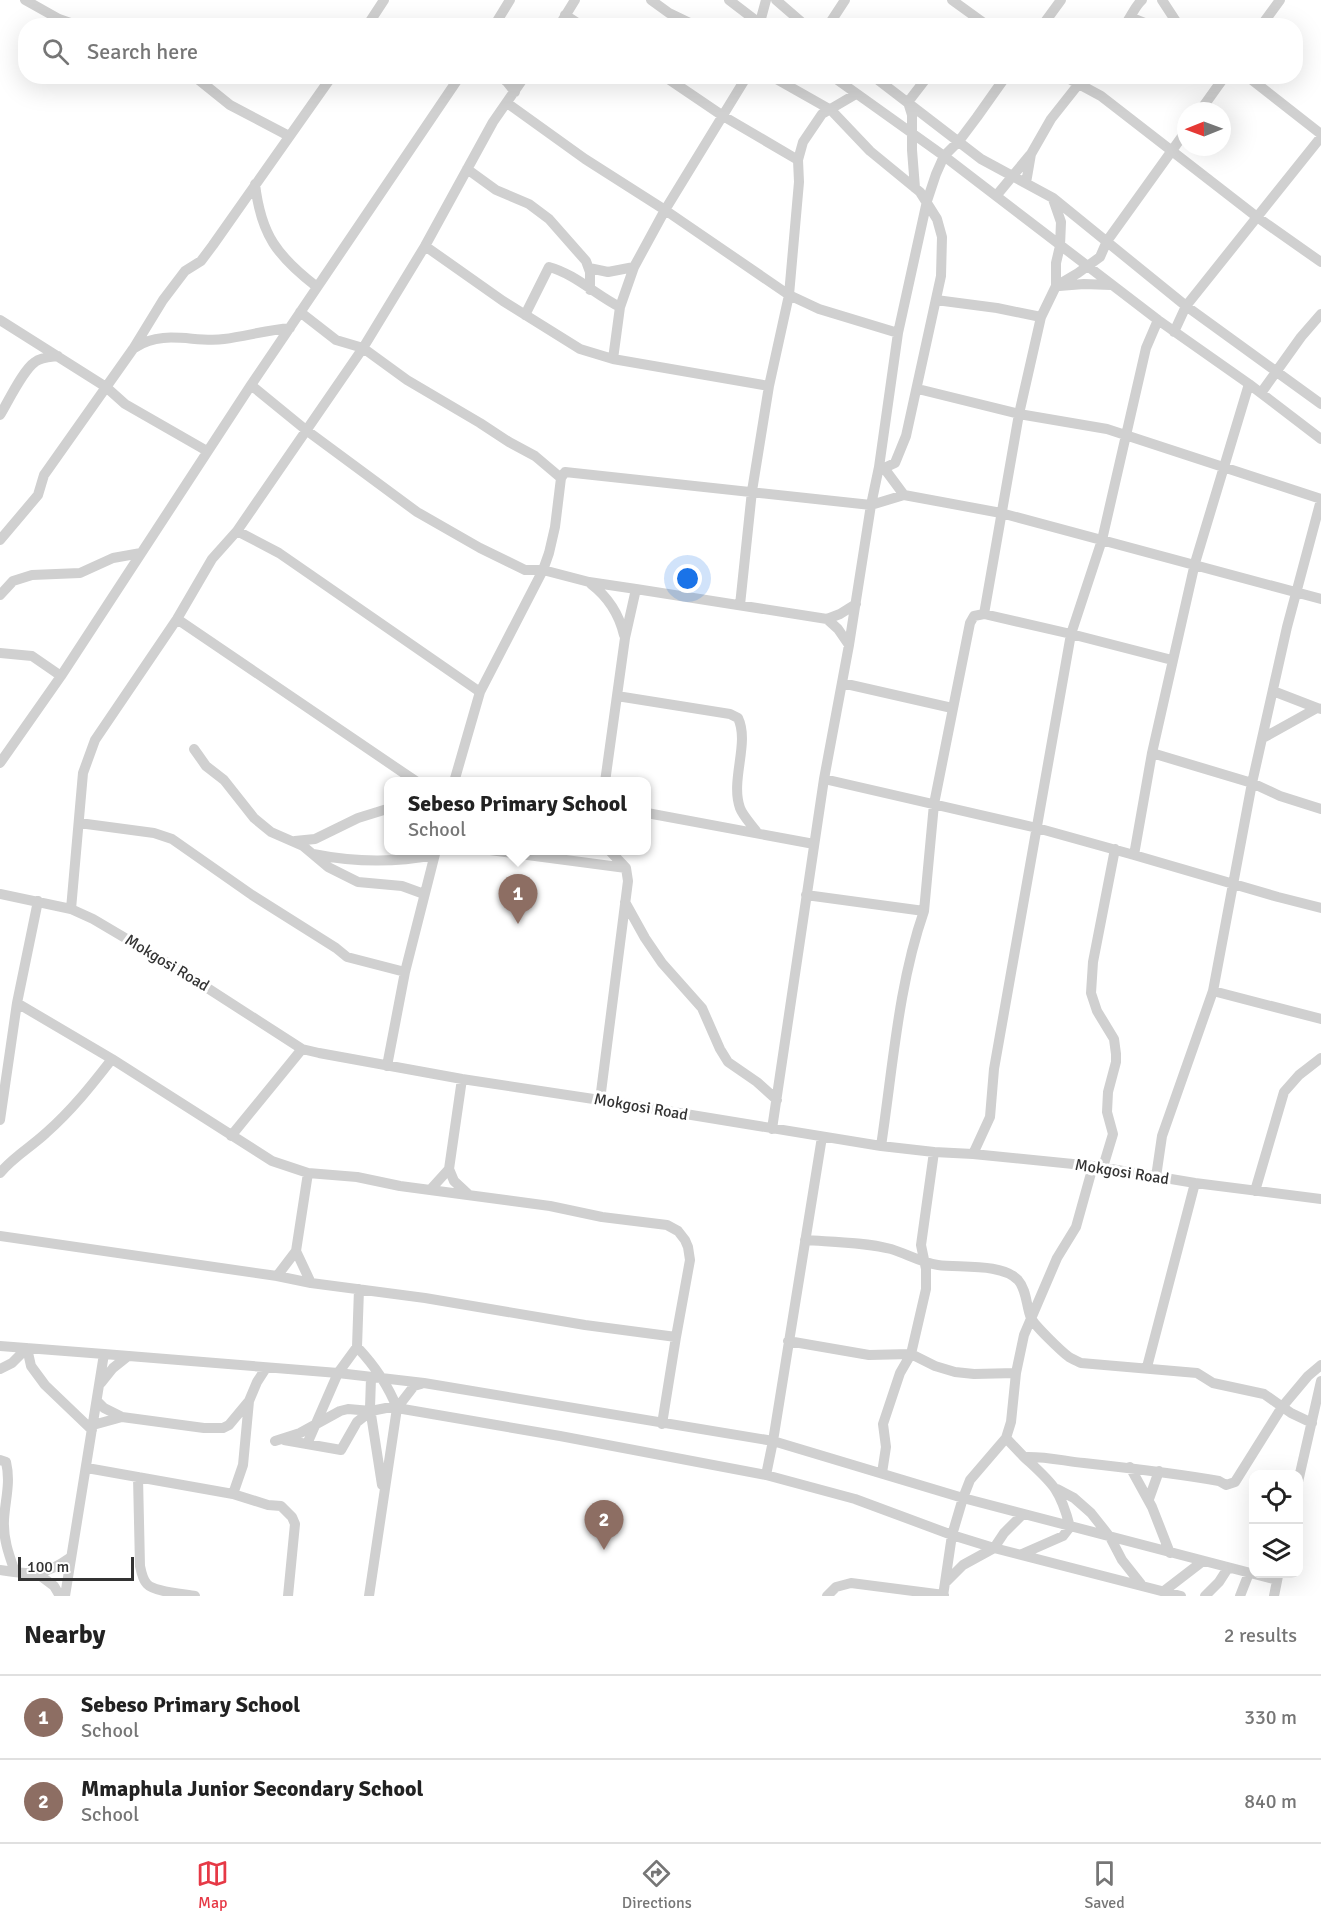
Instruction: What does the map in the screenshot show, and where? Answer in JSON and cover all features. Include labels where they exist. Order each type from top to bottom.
[{"type":"street","points":[[25,0],[57,18]]},
{"type":"street","points":[[372,18],[384,0]]},
{"type":"street","points":[[564,18],[575,0]]},
{"type":"street","points":[[651,0],[678,18]]},
{"type":"street","points":[[729,0],[751,18]]},
{"type":"street","points":[[762,18],[766,0]]},
{"type":"street","points":[[776,0],[797,18]]},
{"type":"street","points":[[833,18],[845,0]]},
{"type":"street","points":[[952,0],[968,18]]},
{"type":"street","points":[[1048,18],[1062,0]]},
{"type":"street","points":[[1162,0],[1174,18]]},
{"type":"street","points":[[1267,18],[1280,0]]},
{"type":"street","points":[[499,18],[509,1]]},
{"type":"street","points":[[1130,18],[1137,1]]},
{"type":"street","points":[[566,15],[570,18]]},
{"type":"street","points":[[204,84],[230,105],[289,136]]},
{"type":"street","points":[[0,540],[38,495],[44,475],[133,349],[163,300],[185,271],[201,261],[326,84]]},
{"type":"street","points":[[0,763],[61,676],[207,451],[455,84]]},
{"type":"street","points":[[509,84],[515,92]]},
{"type":"street","points":[[71,909],[83,773],[95,740],[177,619],[212,559],[237,531],[363,348],[426,246],[493,122],[520,84]]},
{"type":"street","points":[[676,84],[723,116],[798,160]]},
{"type":"street","points":[[613,359],[620,307],[634,267],[665,210],[742,84]]},
{"type":"street","points":[[785,84],[831,110],[870,151],[915,188],[927,201],[937,219],[942,237],[941,276],[906,436],[895,463],[882,467]]},
{"type":"street","points":[[843,84],[944,156],[1111,285],[1321,439]]},
{"type":"street","points":[[884,84],[981,159],[1053,198],[1186,306],[1321,404]]},
{"type":"street","points":[[908,102],[922,84]]},
{"type":"street","points":[[772,1129],[824,779],[849,645],[871,505],[882,467],[898,333],[927,201],[944,156],[959,141],[1000,84]]},
{"type":"street","points":[[996,196],[1031,154],[1052,119],[1079,84]]},
{"type":"street","points":[[1085,84],[1257,217],[1321,262]]},
{"type":"street","points":[[1206,102],[1219,84]]},
{"type":"street","points":[[1174,332],[1186,306],[1321,136],[1257,84]]},
{"type":"street","points":[[740,605],[752,491],[769,386],[789,295],[799,182],[798,160],[809,130],[822,114],[856,94]]},
{"type":"street","points":[[908,102],[912,115],[915,188]]},
{"type":"street","points":[[507,103],[585,159],[665,210],[789,295],[819,309],[898,333]]},
{"type":"street","points":[[1056,286],[1100,257],[1107,241],[1177,144]]},
{"type":"street","points":[[1026,183],[1031,154]]},
{"type":"street","points":[[467,169],[496,190],[529,204],[549,219],[577,250],[589,268],[590,290]]},
{"type":"street","points":[[255,184],[258,207],[267,236],[282,256],[317,287]]},
{"type":"street","points":[[984,614],[1019,414],[1041,317],[1056,286],[1061,222],[1053,198]]},
{"type":"street","points":[[426,246],[525,315],[580,349],[613,359],[769,386]]},
{"type":"street","points":[[525,315],[549,267],[562,271],[620,307]]},
{"type":"street","points":[[589,268],[608,272],[634,267]]},
{"type":"street","points":[[1056,286],[1111,285]]},
{"type":"street","points":[[936,300],[997,308],[1041,317]]},
{"type":"street","points":[[300,312],[336,340],[363,348],[407,380],[535,456],[561,478]]},
{"type":"street","points":[[1261,393],[1300,337],[1321,314]]},
{"type":"street","points":[[0,320],[106,387],[125,404],[207,451]]},
{"type":"street","points":[[973,1154],[990,1117],[994,1069],[1071,634],[1102,540],[1146,348],[1158,320]]},
{"type":"street","points":[[133,349],[154,339],[173,337],[223,339],[290,328]]},
{"type":"street","points":[[25,336],[33,352],[34,362]]},
{"type":"street","points":[[0,415],[34,362],[58,356]]},
{"type":"street","points":[[1134,855],[1152,753],[1194,563],[1249,384]]},
{"type":"street","points":[[251,385],[306,430],[417,512],[519,568],[543,570],[589,582],[827,619],[856,604]]},
{"type":"street","points":[[918,389],[1019,414],[1107,429],[1321,500],[1296,591],[1252,783],[1213,991],[1162,1136],[1156,1177]]},
{"type":"street","points":[[882,467],[904,495]]},
{"type":"street","points":[[455,777],[480,692],[543,570],[555,527],[561,478],[565,472],[871,505],[904,495],[1001,513],[1194,563],[1321,599]]},
{"type":"street","points":[[237,531],[279,553],[480,692]]},
{"type":"street","points":[[0,595],[13,581],[32,575],[80,573],[113,558],[141,553]]},
{"type":"street","points":[[589,582],[602,593],[610,604],[621,623],[625,638]]},
{"type":"street","points":[[606,777],[625,638],[636,589]]},
{"type":"street","points":[[881,1146],[901,1003],[909,960],[924,911],[934,804],[970,623],[974,616],[984,614],[1172,660]]},
{"type":"street","points":[[177,619],[410,777]]},
{"type":"street","points":[[827,619],[838,629],[849,645]]},
{"type":"street","points":[[0,653],[32,656],[61,676]]},
{"type":"street","points":[[842,683],[952,708]]},
{"type":"street","points":[[1273,691],[1319,709]]},
{"type":"street","points":[[618,696],[730,714],[738,718],[741,732],[738,797],[740,808],[756,831]]},
{"type":"street","points":[[1263,738],[1319,709]]},
{"type":"street","points":[[195,749],[206,766],[224,780],[254,818],[271,832],[295,842],[328,867],[358,882],[402,886],[424,894]]},
{"type":"street","points":[[1152,753],[1252,783],[1280,796],[1321,809]]},
{"type":"street","points":[[824,779],[1037,828],[1321,908]]},
{"type":"street","points":[[295,842],[315,839],[358,818],[384,810]]},
{"type":"street","points":[[651,814],[756,831],[814,844]]},
{"type":"street","points":[[79,823],[154,833],[172,839],[347,957],[405,972]]},
{"type":"street","points":[[944,1592],[952,1535],[970,1479],[1006,1438],[1011,1422],[1016,1373],[1024,1335],[1032,1321],[1057,1258],[1079,1221],[1098,1167],[1113,1134],[1107,1112],[1108,1092],[1116,1062],[1114,1039],[1097,1011],[1091,993],[1093,962],[1116,849]]},
{"type":"street","points":[[312,854],[364,860],[415,859],[428,855]]},
{"type":"street","points":[[387,1066],[405,972],[434,855]]},
{"type":"street","points":[[528,855],[626,868]]},
{"type":"street","points":[[600,1100],[628,880],[626,868],[614,855]]},
{"type":"street","name":"Mokgosi Road","points":[[0,894],[71,909],[93,919],[181,971],[302,1048],[462,1079],[881,1146],[1098,1167],[1195,1183],[1321,1199]]},
{"type":"street","points":[[806,895],[924,911]]},
{"type":"street","points":[[0,1120],[4,1056],[38,902]]},
{"type":"street","points":[[626,902],[645,938],[662,963],[702,1008],[720,1049],[729,1062],[758,1082],[777,1100]]},
{"type":"street","points":[[1213,991],[1321,1019]]},
{"type":"street","points":[[17,1003],[111,1059],[272,1161],[308,1173],[357,1177],[430,1190],[550,1206],[602,1217],[646,1221],[667,1225],[678,1231],[688,1247],[690,1260],[662,1424]]},
{"type":"street","points":[[231,1136],[302,1048]]},
{"type":"street","points":[[1256,1191],[1284,1092],[1299,1075],[1321,1058]]},
{"type":"street","points":[[0,1173],[9,1162],[45,1134],[76,1105],[111,1059]]},
{"type":"street","points":[[462,1079],[449,1169],[454,1181],[469,1195]]},
{"type":"street","points":[[766,1475],[822,1137]]},
{"type":"street","points":[[882,1473],[886,1447],[883,1424],[900,1373],[911,1354],[926,1290],[927,1279],[921,1245],[934,1152]]},
{"type":"street","points":[[430,1190],[449,1169]]},
{"type":"street","points":[[278,1276],[296,1251],[308,1173]]},
{"type":"street","points":[[1147,1367],[1195,1183]]},
{"type":"street","points":[[0,1236],[676,1337]]},
{"type":"street","points":[[805,1240],[889,1249],[924,1262],[1009,1273],[1023,1288],[1032,1321],[1067,1356],[1081,1363],[1197,1373],[1213,1383],[1264,1394],[1282,1407],[1312,1423]]},
{"type":"street","points":[[296,1251],[311,1283]]},
{"type":"street","points":[[307,1444],[338,1373],[357,1347],[359,1289]]},
{"type":"street","points":[[788,1341],[868,1355],[911,1354],[935,1366],[954,1372],[1016,1373]]},
{"type":"street","points":[[0,1346],[338,1373],[424,1383],[773,1441],[963,1498],[1249,1573],[1240,1596]]},
{"type":"street","points":[[357,1347],[371,1361],[397,1408]]},
{"type":"street","points":[[0,1369],[12,1363],[27,1348]]},
{"type":"street","points":[[27,1348],[31,1366],[45,1385],[93,1428]]},
{"type":"street","points":[[62,1596],[72,1557],[104,1354]]},
{"type":"street","points":[[99,1385],[113,1368],[128,1356]]},
{"type":"street","points":[[1024,1457],[1042,1456],[1159,1471],[1219,1481],[1226,1485],[1235,1482],[1282,1407],[1308,1376],[1321,1365]]},
{"type":"street","points":[[223,1428],[229,1425],[249,1401],[266,1368]]},
{"type":"street","points":[[370,1378],[371,1412],[384,1497]]},
{"type":"street","points":[[1302,1470],[1321,1381]]},
{"type":"street","points":[[369,1596],[397,1408],[414,1386],[424,1383]]},
{"type":"street","points":[[97,1401],[104,1408],[122,1417],[223,1428],[235,1432],[245,1441]]},
{"type":"street","points":[[233,1494],[242,1473],[249,1401]]},
{"type":"street","points":[[371,1412],[348,1409],[340,1411],[315,1425],[279,1440],[341,1450],[357,1422],[371,1412],[386,1408],[528,1430],[766,1475],[855,1499],[994,1548],[1141,1584],[1180,1596]]},
{"type":"street","points":[[93,1428],[122,1417]]},
{"type":"street","points":[[1006,1438],[1056,1488],[1085,1506],[1110,1537],[1122,1560],[1141,1584]]},
{"type":"street","points":[[0,1460],[6,1462],[9,1476],[4,1531],[15,1572]]},
{"type":"street","points":[[1130,1467],[1149,1499],[1170,1553]]},
{"type":"street","points":[[87,1468],[233,1494],[281,1506],[292,1517],[296,1532],[288,1596]]},
{"type":"street","points":[[1149,1499],[1159,1471]]},
{"type":"street","points":[[138,1477],[142,1574],[147,1584],[154,1589],[195,1596]]},
{"type":"street","points":[[1056,1488],[1063,1502],[1070,1527]]},
{"type":"street","points":[[944,1592],[963,1564],[994,1548],[1004,1533],[1023,1514]]},
{"type":"street","points":[[1022,1554],[1063,1536],[1070,1527]]},
{"type":"street","points":[[0,1570],[38,1574],[55,1569],[72,1557]]},
{"type":"street","points":[[1164,1591],[1203,1561]]},
{"type":"street","points":[[1205,1596],[1219,1582],[1228,1568]]},
{"type":"street","points":[[38,1574],[54,1586],[62,1596]]},
{"type":"street","points":[[1274,1596],[1277,1578]]},
{"type":"street","points":[[827,1596],[836,1587],[851,1583],[944,1592]]},
{"type":"place","name":"Sebeso Primary School","points":[[518,924]]},
{"type":"place","name":"Mmaphula Junior Secondary School","points":[[604,1550]]}]
